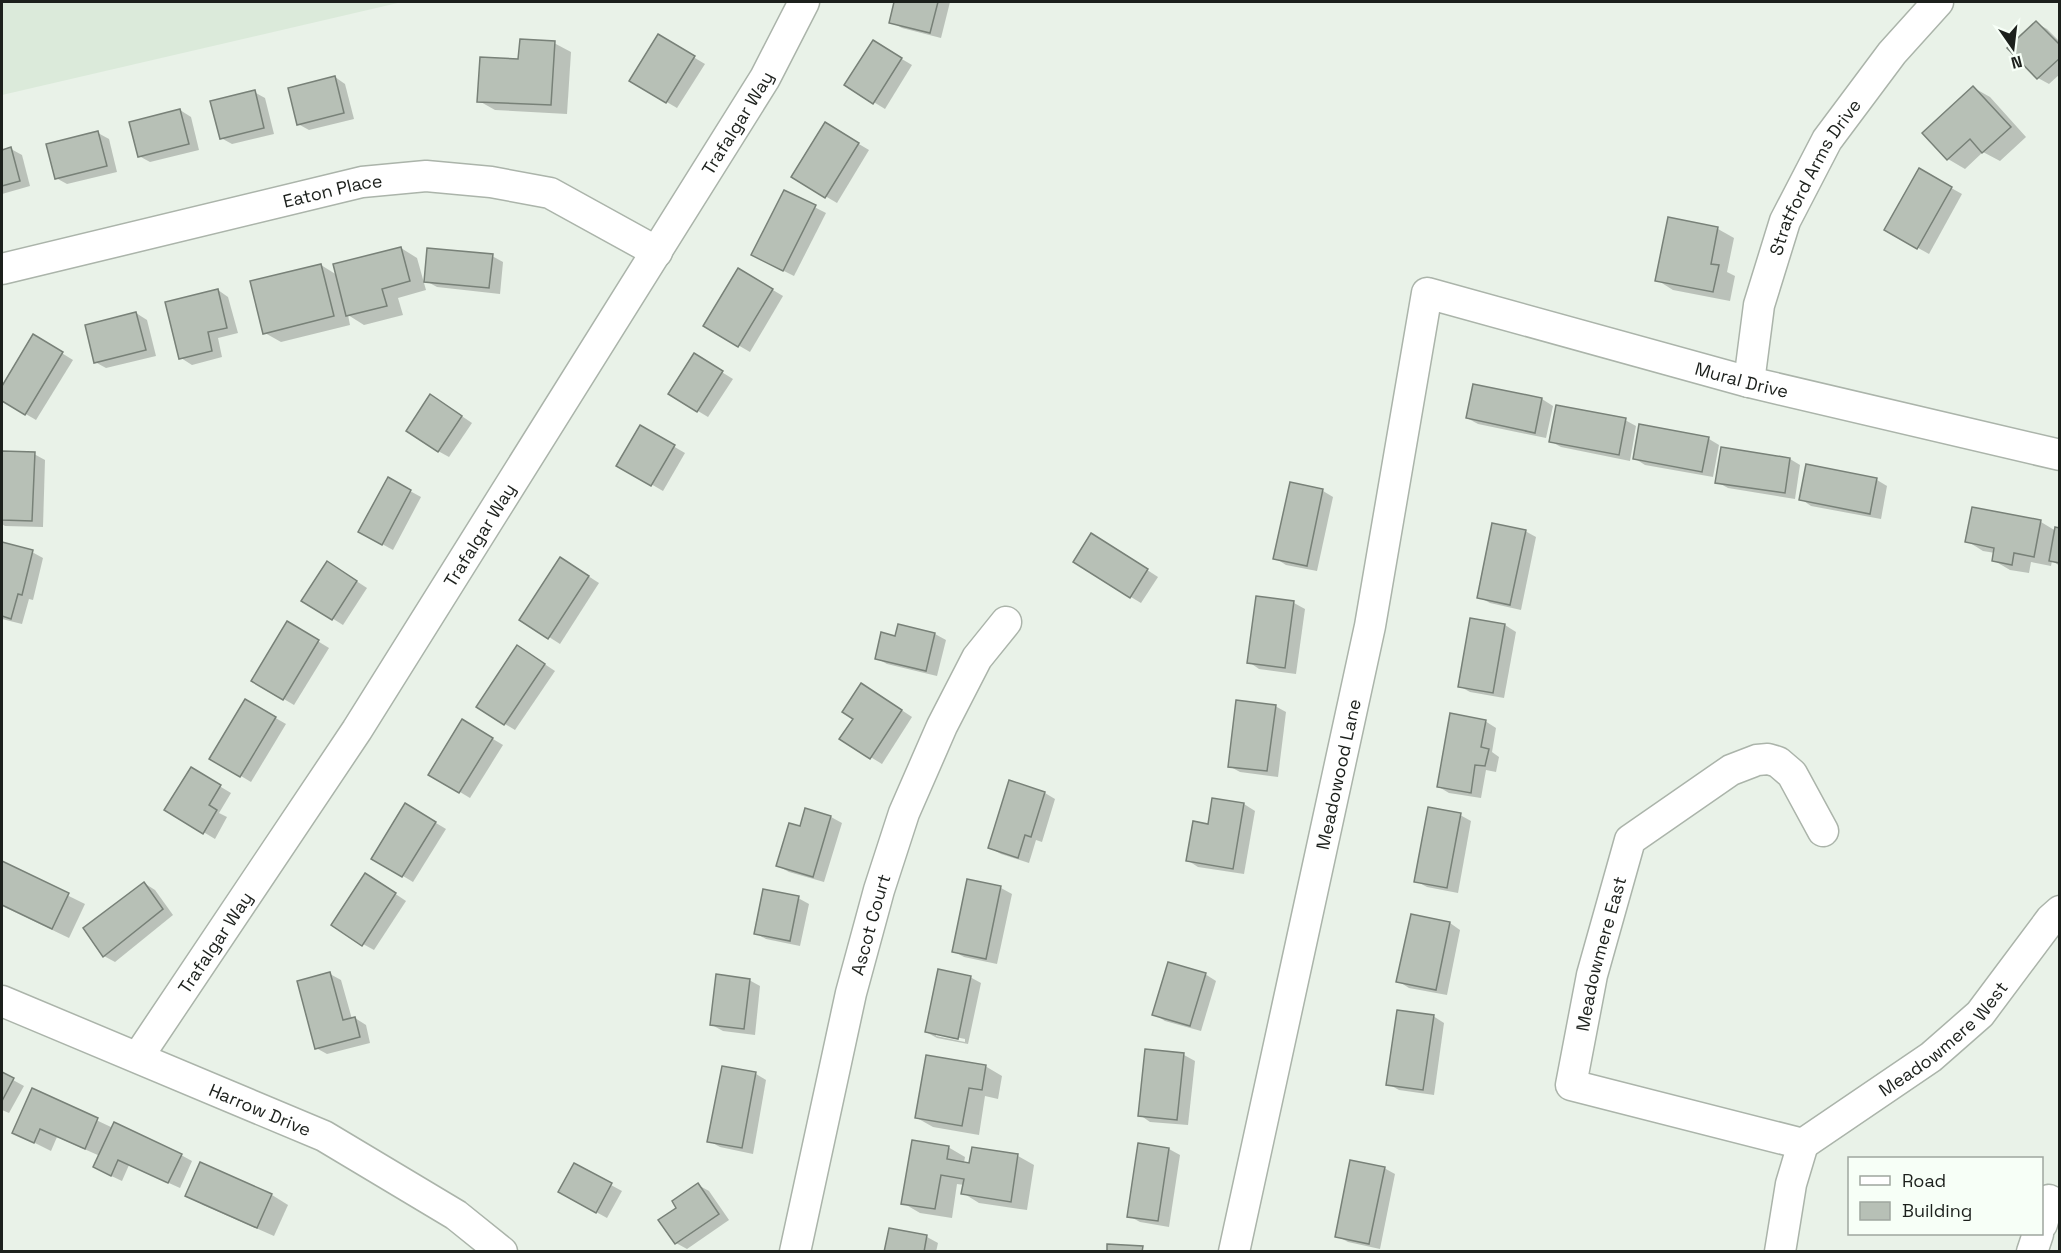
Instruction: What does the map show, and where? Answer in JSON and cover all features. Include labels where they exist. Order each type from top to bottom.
[{"type":"street","name":"Trafalgar Way","points":[[138,1057],[357,730],[765,78],[804,2]]},
{"type":"street","name":"Stratford Arms Drive","points":[[1749,382],[1759,305],[1785,221],[1827,140],[1892,53],[1938,2]]},
{"type":"street","name":"Eaton Place","points":[[2,269],[362,182],[426,176],[491,182],[550,192],[657,252]]},
{"type":"street","name":"Mural Drive","points":[[1427,293],[1749,382],[2060,455]]},
{"type":"street","name":"Meadowood Lane","points":[[1234,1251],[1370,626],[1427,293]]},
{"type":"street","name":"Ascot Court","points":[[795,1251],[851,993],[879,890],[904,813],[942,726],[977,658],[1006,622]]},
{"type":"street","name":"Meadowmere East","points":[[1803,1144],[1571,1085],[1592,975],[1630,840],[1731,771],[1757,760],[1768,759],[1778,762],[1792,774],[1824,831]]},
{"type":"street","name":"Meadowmere West","points":[[1803,1144],[1931,1057],[1980,1014],[2051,919],[2060,911]]},
{"type":"street","name":"Harrow Drive","points":[[2,1001],[324,1136],[456,1215],[502,1251]]},
{"type":"street","points":[[1780,1251],[1791,1184],[1803,1144]]},
{"type":"street","points":[[2032,1251],[2037,1235]]},
{"type":"shaded area","points":[[2,2],[402,2],[2,95]]},
{"type":"building","points":[[894,2],[938,2],[930,33],[889,23]]},
{"type":"building","points":[[2036,21],[2060,45],[2060,58],[2037,79],[2007,48]]},
{"type":"building","points":[[658,34],[695,56],[666,103],[629,81]]},
{"type":"building","points":[[520,39],[555,41],[551,105],[477,102],[480,57],[518,59]]},
{"type":"building","points":[[873,40],[902,58],[873,104],[844,85]]},
{"type":"building","points":[[335,76],[344,113],[297,125],[288,88]]},
{"type":"building","points":[[1973,86],[2011,127],[1982,153],[1970,139],[1947,160],[1922,133]]},
{"type":"building","points":[[255,90],[264,128],[220,139],[210,101]]},
{"type":"building","points":[[180,109],[189,144],[138,157],[129,122]]},
{"type":"building","points":[[825,122],[859,143],[825,198],[791,177]]},
{"type":"building","points":[[98,131],[107,166],[55,179],[46,144]]},
{"type":"building","points":[[11,147],[20,181],[2,186],[2,150]]},
{"type":"building","points":[[1919,168],[1952,187],[1917,249],[1884,230]]},
{"type":"building","points":[[784,190],[816,205],[783,271],[751,255]]},
{"type":"building","points":[[1668,217],[1718,227],[1711,264],[1719,265],[1713,292],[1655,281]]},
{"type":"building","points":[[401,247],[410,281],[382,289],[387,306],[346,316],[333,264]]},
{"type":"building","points":[[427,248],[493,254],[489,288],[424,282]]},
{"type":"building","points":[[321,264],[334,316],[263,334],[250,281]]},
{"type":"building","points":[[738,268],[773,289],[738,347],[703,326]]},
{"type":"building","points":[[218,289],[227,328],[208,332],[212,351],[179,359],[165,302]]},
{"type":"building","points":[[136,312],[146,350],[94,363],[85,325]]},
{"type":"building","points":[[33,334],[63,352],[25,415],[2,401],[2,386]]},
{"type":"building","points":[[694,353],[723,371],[697,412],[668,394]]},
{"type":"building","points":[[1473,384],[1542,398],[1535,433],[1466,418]]},
{"type":"building","points":[[430,394],[462,416],[438,452],[406,431]]},
{"type":"building","points":[[1556,405],[1626,418],[1619,455],[1549,442]]},
{"type":"building","points":[[1639,424],[1709,437],[1702,472],[1633,459]]},
{"type":"building","points":[[640,425],[675,445],[651,486],[616,466]]},
{"type":"building","points":[[1721,447],[1790,458],[1785,493],[1715,483]]},
{"type":"building","points":[[2,451],[35,452],[32,521],[2,520]]},
{"type":"building","points":[[1806,464],[1877,478],[1870,514],[1799,500]]},
{"type":"building","points":[[388,477],[411,490],[382,545],[358,532]]},
{"type":"building","points":[[1290,482],[1323,489],[1307,566],[1273,559]]},
{"type":"building","points":[[1972,507],[2041,520],[2034,557],[2014,553],[2012,565],[1992,561],[1994,548],[1965,542]]},
{"type":"building","points":[[1492,523],[1526,530],[1510,605],[1477,598]]},
{"type":"building","points":[[2055,527],[2060,528],[2060,563],[2049,561]]},
{"type":"building","points":[[1091,533],[1148,569],[1130,598],[1073,562]]},
{"type":"building","points":[[2,542],[33,550],[22,595],[18,594],[11,619],[2,616]]},
{"type":"building","points":[[560,557],[589,576],[548,639],[519,620]]},
{"type":"building","points":[[327,561],[357,581],[332,620],[301,601]]},
{"type":"building","points":[[1256,596],[1294,601],[1285,668],[1247,663]]},
{"type":"building","points":[[1470,618],[1505,624],[1493,693],[1458,687]]},
{"type":"building","points":[[287,621],[319,640],[283,700],[251,681]]},
{"type":"building","points":[[898,624],[935,633],[926,671],[875,659],[881,632],[895,636]]},
{"type":"building","points":[[517,645],[545,664],[504,725],[476,707]]},
{"type":"building","points":[[861,683],[902,710],[870,759],[839,739],[853,719],[842,712]]},
{"type":"building","points":[[245,699],[276,717],[240,777],[209,759]]},
{"type":"building","points":[[1236,700],[1276,705],[1267,771],[1228,767]]},
{"type":"building","points":[[1450,713],[1486,720],[1481,747],[1489,749],[1485,766],[1475,765],[1471,793],[1437,787]]},
{"type":"building","points":[[462,719],[493,738],[459,793],[428,775]]},
{"type":"building","points":[[191,767],[221,785],[209,805],[217,810],[203,834],[164,810]]},
{"type":"building","points":[[1009,780],[1045,792],[1031,837],[1025,835],[1018,858],[988,848]]},
{"type":"building","points":[[1212,798],[1244,803],[1233,869],[1186,861],[1193,821],[1208,824]]},
{"type":"building","points":[[405,803],[436,822],[402,877],[371,859]]},
{"type":"building","points":[[1428,807],[1461,813],[1447,888],[1414,882]]},
{"type":"building","points":[[805,808],[831,816],[813,877],[776,866],[789,823],[800,826]]},
{"type":"building","points":[[2,861],[69,893],[52,929],[2,905]]},
{"type":"building","points":[[365,873],[396,893],[362,946],[331,925]]},
{"type":"building","points":[[967,879],[1001,886],[986,959],[952,952]]},
{"type":"building","points":[[144,882],[163,909],[103,957],[83,928]]},
{"type":"building","points":[[763,889],[799,896],[790,941],[754,934]]},
{"type":"building","points":[[1411,914],[1450,922],[1436,990],[1396,982]]},
{"type":"building","points":[[1168,962],[1206,973],[1190,1026],[1152,1015]]},
{"type":"building","points":[[938,969],[971,976],[958,1039],[925,1032]]},
{"type":"building","points":[[330,972],[343,1020],[355,1017],[360,1037],[315,1049],[297,981]]},
{"type":"building","points":[[716,974],[750,979],[744,1029],[710,1025]]},
{"type":"building","points":[[1397,1010],[1434,1015],[1423,1090],[1386,1085]]},
{"type":"building","points":[[1145,1049],[1184,1053],[1177,1120],[1138,1116]]},
{"type":"building","points":[[926,1055],[986,1065],[982,1090],[969,1088],[962,1126],[915,1118]]},
{"type":"building","points":[[722,1066],[756,1072],[742,1148],[707,1142]]},
{"type":"building","points":[[2,1072],[14,1078],[2,1101]]},
{"type":"building","points":[[32,1088],[98,1118],[85,1149],[40,1129],[34,1143],[12,1133]]},
{"type":"building","points":[[114,1122],[182,1154],[168,1183],[118,1160],[111,1176],[93,1167]]},
{"type":"building","points":[[912,1140],[949,1146],[947,1159],[969,1163],[972,1147],[1018,1154],[1011,1202],[961,1194],[964,1179],[941,1175],[935,1209],[901,1204]]},
{"type":"building","points":[[1138,1143],[1169,1148],[1158,1221],[1127,1217]]},
{"type":"building","points":[[1350,1160],[1385,1167],[1369,1244],[1335,1237]]},
{"type":"building","points":[[200,1162],[272,1194],[257,1228],[185,1196]]},
{"type":"building","points":[[574,1163],[612,1183],[596,1213],[558,1192]]},
{"type":"building","points":[[698,1183],[719,1214],[675,1244],[658,1220],[676,1208],[672,1201]]},
{"type":"building","points":[[889,1228],[927,1235],[924,1252],[884,1252]]},
{"type":"building","points":[[1107,1244],[1143,1246],[1142,1252],[1107,1252]]}]
